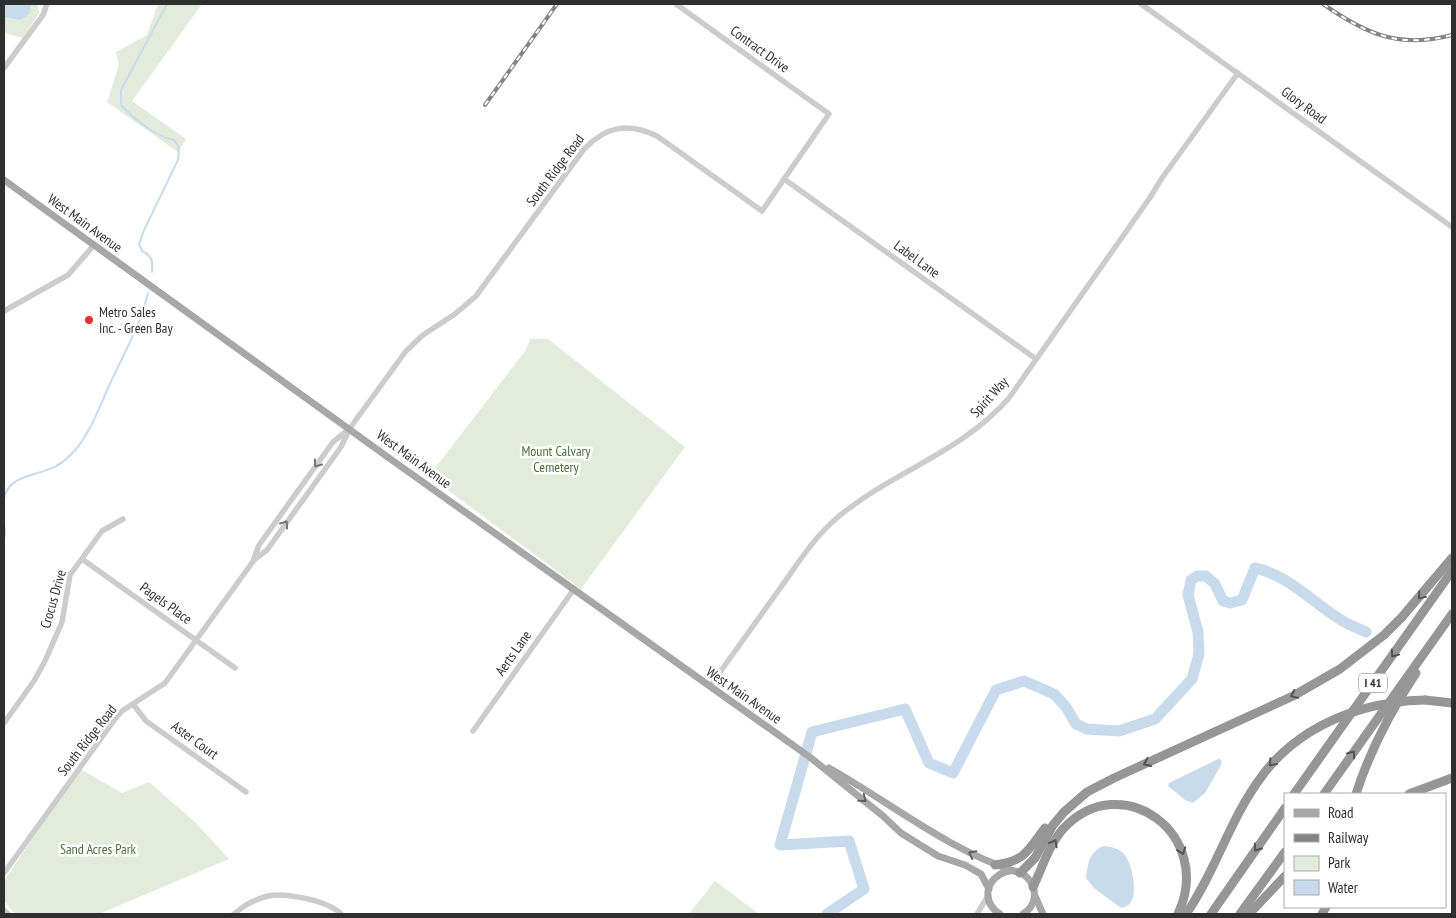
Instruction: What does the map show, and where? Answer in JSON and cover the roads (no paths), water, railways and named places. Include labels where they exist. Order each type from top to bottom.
[{"type":"highway","points":[[996,865],[1008,863],[1025,856],[1050,822],[1087,792],[1101,784],[1293,696],[1340,669],[1384,635],[1402,618],[1452,558]]},
{"type":"highway","name":"I 41","points":[[1295,793],[1452,571]]},
{"type":"highway","name":"I 41","points":[[1325,793],[1452,614]]},
{"type":"highway","points":[[1356,793],[1366,764],[1381,730],[1417,672],[1431,644]]},
{"type":"highway","points":[[1186,914],[1221,852],[1249,794],[1276,760],[1293,743],[1340,716],[1359,709],[1390,702],[1425,700],[1452,703]]},
{"type":"highway","points":[[1412,793],[1452,778]]},
{"type":"highway","points":[[1034,890],[1056,838],[1074,819],[1083,813],[1097,808],[1111,805],[1127,806],[1155,816],[1166,825],[1180,845],[1187,868],[1187,885],[1178,914]]},
{"type":"highway","points":[[1211,914],[1284,809]]},
{"type":"highway","points":[[1018,872],[1035,858],[1053,826],[1064,812]]},
{"type":"highway","points":[[1240,914],[1284,853]]},
{"type":"highway","points":[[1249,914],[1284,877]]},
{"type":"main road","name":"West Main Avenue","points":[[4,180],[811,758],[901,833],[938,856],[965,865],[981,874],[992,908],[1000,914]]},
{"type":"main road","name":"West Main Avenue","points":[[811,758],[861,786],[966,851],[996,865],[1018,872]]},
{"type":"main road","points":[[988,893],[996,877],[1010,871],[1018,872],[1030,881],[1043,914]]},
{"type":"main road","points":[[1023,914],[1030,908],[1034,890]]},
{"type":"street","points":[[4,68],[43,15],[47,4]]},
{"type":"street","name":"Contract Drive","points":[[676,4],[829,114]]},
{"type":"street","name":"Glory Road","points":[[1141,4],[1452,227]]},
{"type":"street","name":"Spirit Way","points":[[710,686],[820,534],[866,495],[974,432],[998,410],[1238,73]]},
{"type":"street","name":"South Ridge Road","points":[[4,873],[115,719],[122,711],[166,683],[254,560],[266,550],[341,447],[350,428],[406,351],[423,335],[476,296],[584,149],[595,138],[608,131],[626,127],[644,130],[657,136],[762,211],[829,114]]},
{"type":"street","name":"Label Lane","points":[[784,179],[1036,359]]},
{"type":"street","points":[[4,311],[68,275],[94,245]]},
{"type":"street","name":"Crocus Drive","points":[[4,723],[34,681],[45,661],[62,622],[70,575],[102,531],[123,519]]},
{"type":"street","name":"Pagels Place","points":[[82,558],[235,668]]},
{"type":"street","name":"Aerts Lane","points":[[473,731],[574,589]]},
{"type":"street","name":"Aster Court","points":[[133,704],[146,721],[246,792]]},
{"type":"street","points":[[977,914],[988,893]]},
{"type":"street","points":[[234,914],[242,907],[268,896],[281,895],[316,901],[337,910],[341,914]]},
{"type":"street","points":[[4,910],[8,914]]},
{"type":"water","points":[[4,4],[31,4],[29,14],[21,20],[4,17]]},
{"type":"water","points":[[1218,759],[1222,762],[1220,767],[1205,793],[1193,803],[1185,800],[1168,786],[1169,783]]},
{"type":"water","points":[[1104,846],[1121,851],[1131,869],[1134,884],[1133,897],[1129,904],[1121,908],[1095,889],[1086,878],[1092,855]]},
{"type":"waterway","points":[[152,272],[151,259],[142,251],[139,244],[178,160],[179,147],[174,140],[152,131],[126,110],[121,105],[121,90],[167,4]]},
{"type":"waterway","points":[[4,498],[7,490],[18,480],[49,469],[65,460],[86,435],[130,342],[145,306],[148,293]]},
{"type":"waterway","points":[[4,522],[4,539]]},
{"type":"waterway","points":[[827,914],[864,889],[849,841],[780,845],[812,732],[905,709],[929,763],[953,773],[996,690],[1024,681],[1054,694],[1066,707],[1076,724],[1087,729],[1119,731],[1155,719],[1192,679],[1199,654],[1198,632],[1188,595],[1191,580],[1197,576],[1206,576],[1215,584],[1223,601],[1230,603],[1242,600],[1255,568],[1268,572],[1292,585],[1336,617],[1366,632]]},
{"type":"railway","points":[[485,105],[557,4]]},
{"type":"railway","points":[[1323,4],[1369,31],[1384,36],[1416,40],[1452,35]]},
{"type":"place","name":"Metro Sales Inc. - Green Bay","points":[[89,320]]},
{"type":"park label","name":"Mount Calvary Cemetery","points":[[556,460]]},
{"type":"park label","name":"Sand Acres Park","points":[[98,849]]}]
